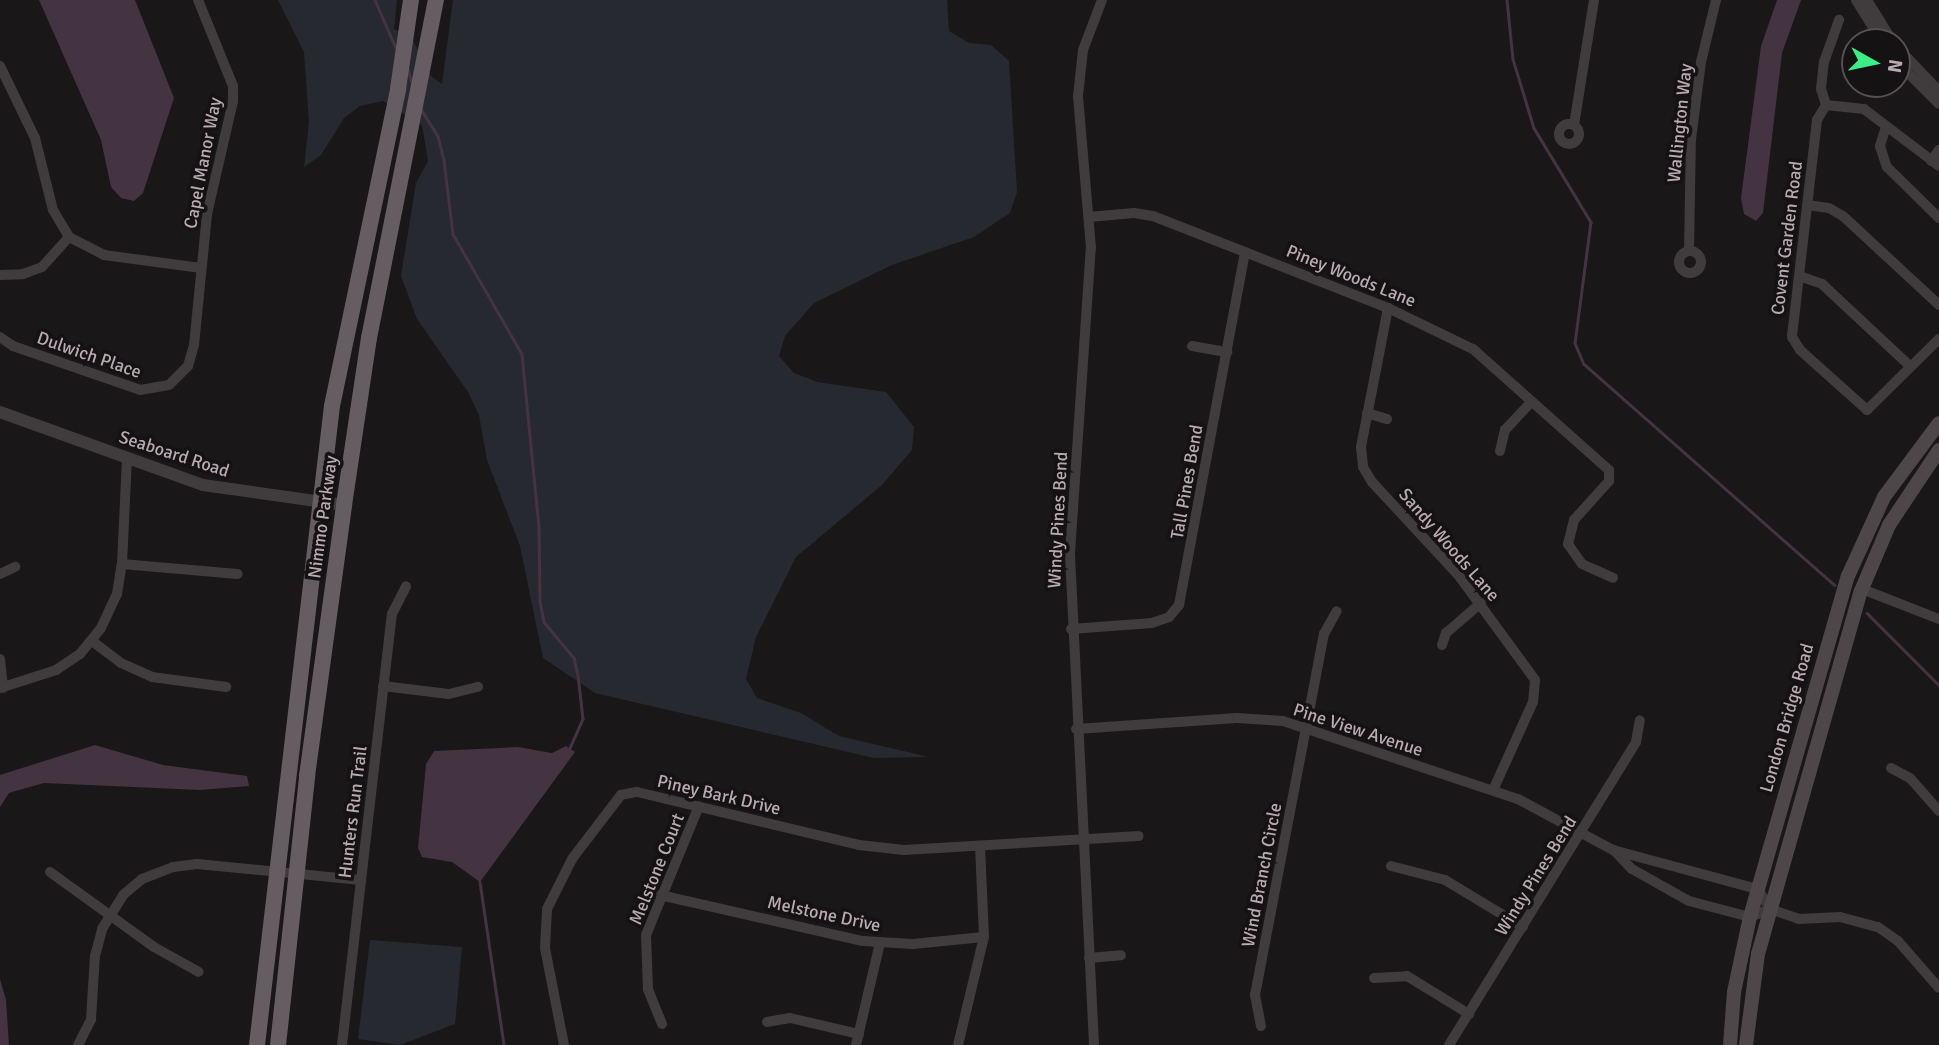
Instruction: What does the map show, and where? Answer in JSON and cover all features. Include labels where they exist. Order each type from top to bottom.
[{"type":"highway","name":"Nimmo Parkway","points":[[257,1045],[332,406],[398,89],[411,0]]},
{"type":"highway","name":"Nimmo Parkway","points":[[278,1045],[344,505],[369,338],[417,116],[436,0]]},
{"type":"main road","name":"London Bridge Road","points":[[1730,1045],[1734,992],[1750,917],[1860,547],[1884,497],[1939,423]]},
{"type":"main road","name":"London Bridge Road","points":[[1746,1045],[1752,983],[1770,909],[1862,589],[1889,525],[1939,450]]},
{"type":"street","name":"Capel Manor Way","points":[[198,0],[233,86],[233,101],[211,189],[201,268]]},
{"type":"street","name":"Windy Pines Bend","points":[[1094,1045],[1071,629],[1070,553],[1091,264],[1078,96],[1083,50],[1102,0]]},
{"type":"street","points":[[1574,125],[1594,0]]},
{"type":"street","name":"Wallington Way","points":[[1689,250],[1690,139],[1701,62],[1716,0]]},
{"type":"street","points":[[1856,0],[1873,28]]},
{"type":"street","points":[[1867,0],[1884,28]]},
{"type":"street","points":[[1839,20],[1825,62],[1821,89],[1826,105],[1864,109],[1935,164],[1939,150]]},
{"type":"street","points":[[1911,62],[1939,91]]},
{"type":"street","points":[[0,66],[4,86],[38,147],[53,210],[69,237],[104,255],[201,268]]},
{"type":"street","points":[[1911,76],[1939,104]]},
{"type":"street","name":"Covent Garden Road","points":[[1826,105],[1817,120],[1792,337],[1800,350],[1867,410],[1939,339]]},
{"type":"street","points":[[1886,127],[1880,146],[1888,167],[1939,218]]},
{"type":"street","points":[[1807,205],[1829,208],[1843,216],[1939,305]]},
{"type":"street","name":"Piney Woods Lane","points":[[1089,217],[1145,214],[1388,308],[1473,349],[1609,470],[1611,477],[1574,520],[1568,544],[1582,564],[1613,578]]},
{"type":"street","points":[[0,275],[23,274],[42,267],[69,237]]},
{"type":"street","name":"Tall Pines Bend","points":[[1071,629],[1152,623],[1169,617],[1179,605],[1245,252]]},
{"type":"street","name":"Dulwich Place","points":[[0,337],[13,346],[130,388],[162,388],[177,380],[191,358],[201,268]]},
{"type":"street","points":[[1799,276],[1822,284],[1910,366]]},
{"type":"street","name":"Sandy Woods Lane","points":[[1388,308],[1361,447],[1367,476],[1481,603],[1532,672],[1536,688],[1493,790]]},
{"type":"street","points":[[1192,346],[1227,352]]},
{"type":"street","points":[[1500,451],[1505,430],[1531,402]]},
{"type":"street","name":"Seaboard Road","points":[[0,412],[127,459],[225,490],[344,505]]},
{"type":"street","points":[[1367,413],[1387,419]]},
{"type":"street","points":[[0,659],[1,688],[56,670],[92,641],[111,610],[122,564],[127,459]]},
{"type":"street","points":[[122,564],[238,573]]},
{"type":"street","points":[[0,574],[15,567]]},
{"type":"street","name":"Hunters Run Trail","points":[[342,1045],[392,614],[406,586]]},
{"type":"street","points":[[1862,589],[1939,619]]},
{"type":"street","points":[[1443,645],[1446,632],[1481,603]]},
{"type":"street","name":"Wind Branch Circle","points":[[1261,1026],[1255,995],[1324,634],[1337,611]]},
{"type":"street","points":[[92,641],[121,663],[152,677],[226,687]]},
{"type":"street","points":[[383,686],[449,694],[478,687]]},
{"type":"street","name":"Pine View Avenue","points":[[1076,729],[1237,718],[1283,721],[1493,790],[1536,807],[1613,850],[1758,888]]},
{"type":"street","name":"Windy Pines Bend","points":[[1450,1045],[1636,742],[1640,720]]},
{"type":"street","points":[[1891,768],[1910,778],[1939,811]]},
{"type":"street","name":"Piney Bark Drive","points":[[564,1045],[545,948],[544,923],[552,893],[594,826],[621,795],[637,792],[859,845],[904,850],[1139,836]]},
{"type":"street","name":"Melstone Court","points":[[662,1024],[648,989],[645,957],[649,920],[683,854],[699,806]]},
{"type":"street","points":[[958,1045],[984,937],[980,846]]},
{"type":"street","name":"Pine View Avenue","points":[[1613,850],[1632,869],[1675,895],[1750,917]]},
{"type":"street","points":[[78,1045],[91,1019],[95,956],[108,915],[133,886],[173,867],[206,864],[361,880]]},
{"type":"street","points":[[1391,866],[1446,880],[1523,927]]},
{"type":"street","points":[[50,872],[108,915],[199,972]]},
{"type":"street","points":[[1758,888],[1770,909]]},
{"type":"street","name":"Melstone Drive","points":[[660,895],[880,943],[984,937]]},
{"type":"street","points":[[1750,917],[1770,909],[1800,919],[1840,917],[1878,927],[1898,940],[1939,988]]},
{"type":"street","points":[[767,1022],[790,1018],[857,1040],[880,943]]},
{"type":"street","points":[[1089,958],[1121,956]]},
{"type":"street","points":[[1374,978],[1407,976],[1469,1014]]},
{"type":"shaded area","points":[[39,0],[135,0],[174,98],[143,193],[134,201],[121,198],[111,187],[101,140]]},
{"type":"shaded area","points":[[278,0],[397,0],[394,29],[412,38],[431,76],[442,84],[453,0],[947,0],[949,31],[969,43],[991,45],[1009,61],[1017,192],[1010,213],[974,237],[892,265],[814,303],[785,336],[779,356],[794,373],[817,382],[886,392],[914,427],[912,450],[882,485],[796,557],[756,637],[746,679],[757,698],[801,713],[839,736],[929,757],[874,758],[595,693],[543,658],[520,546],[487,460],[479,415],[468,392],[417,319],[401,276],[416,183],[428,161],[422,125],[383,101],[360,106],[344,118],[321,155],[304,167],[309,122],[304,52]]},
{"type":"shaded area","points":[[1777,0],[1801,0],[1782,53],[1763,213],[1756,221],[1744,214],[1741,198],[1761,46]]},
{"type":"shaded area","points":[[95,745],[163,765],[247,776],[249,786],[200,790],[44,783],[9,793],[0,807],[0,775]]},
{"type":"shaded area","points":[[566,746],[575,752],[480,882],[452,862],[422,857],[418,848],[426,764],[434,751],[518,747],[552,753]]},
{"type":"shaded area","points":[[370,940],[462,947],[455,1024],[400,1045],[358,1039]]},
{"type":"shaded area","points":[[0,979],[6,1000],[9,1045],[0,1045]]},
{"type":"waterway","points":[[375,0],[396,48]]},
{"type":"waterway","points":[[1507,0],[1513,59],[1534,128],[1591,222],[1575,343],[1584,364],[1835,585]]},
{"type":"waterway","points":[[408,69],[412,83]]},
{"type":"waterway","points":[[421,109],[438,136],[444,160],[453,234],[522,354],[539,526],[540,601],[544,622],[574,658],[578,675],[583,719],[569,750]]},
{"type":"waterway","points":[[1867,613],[1939,685]]},
{"type":"waterway","points":[[480,882],[504,1045]]}]
